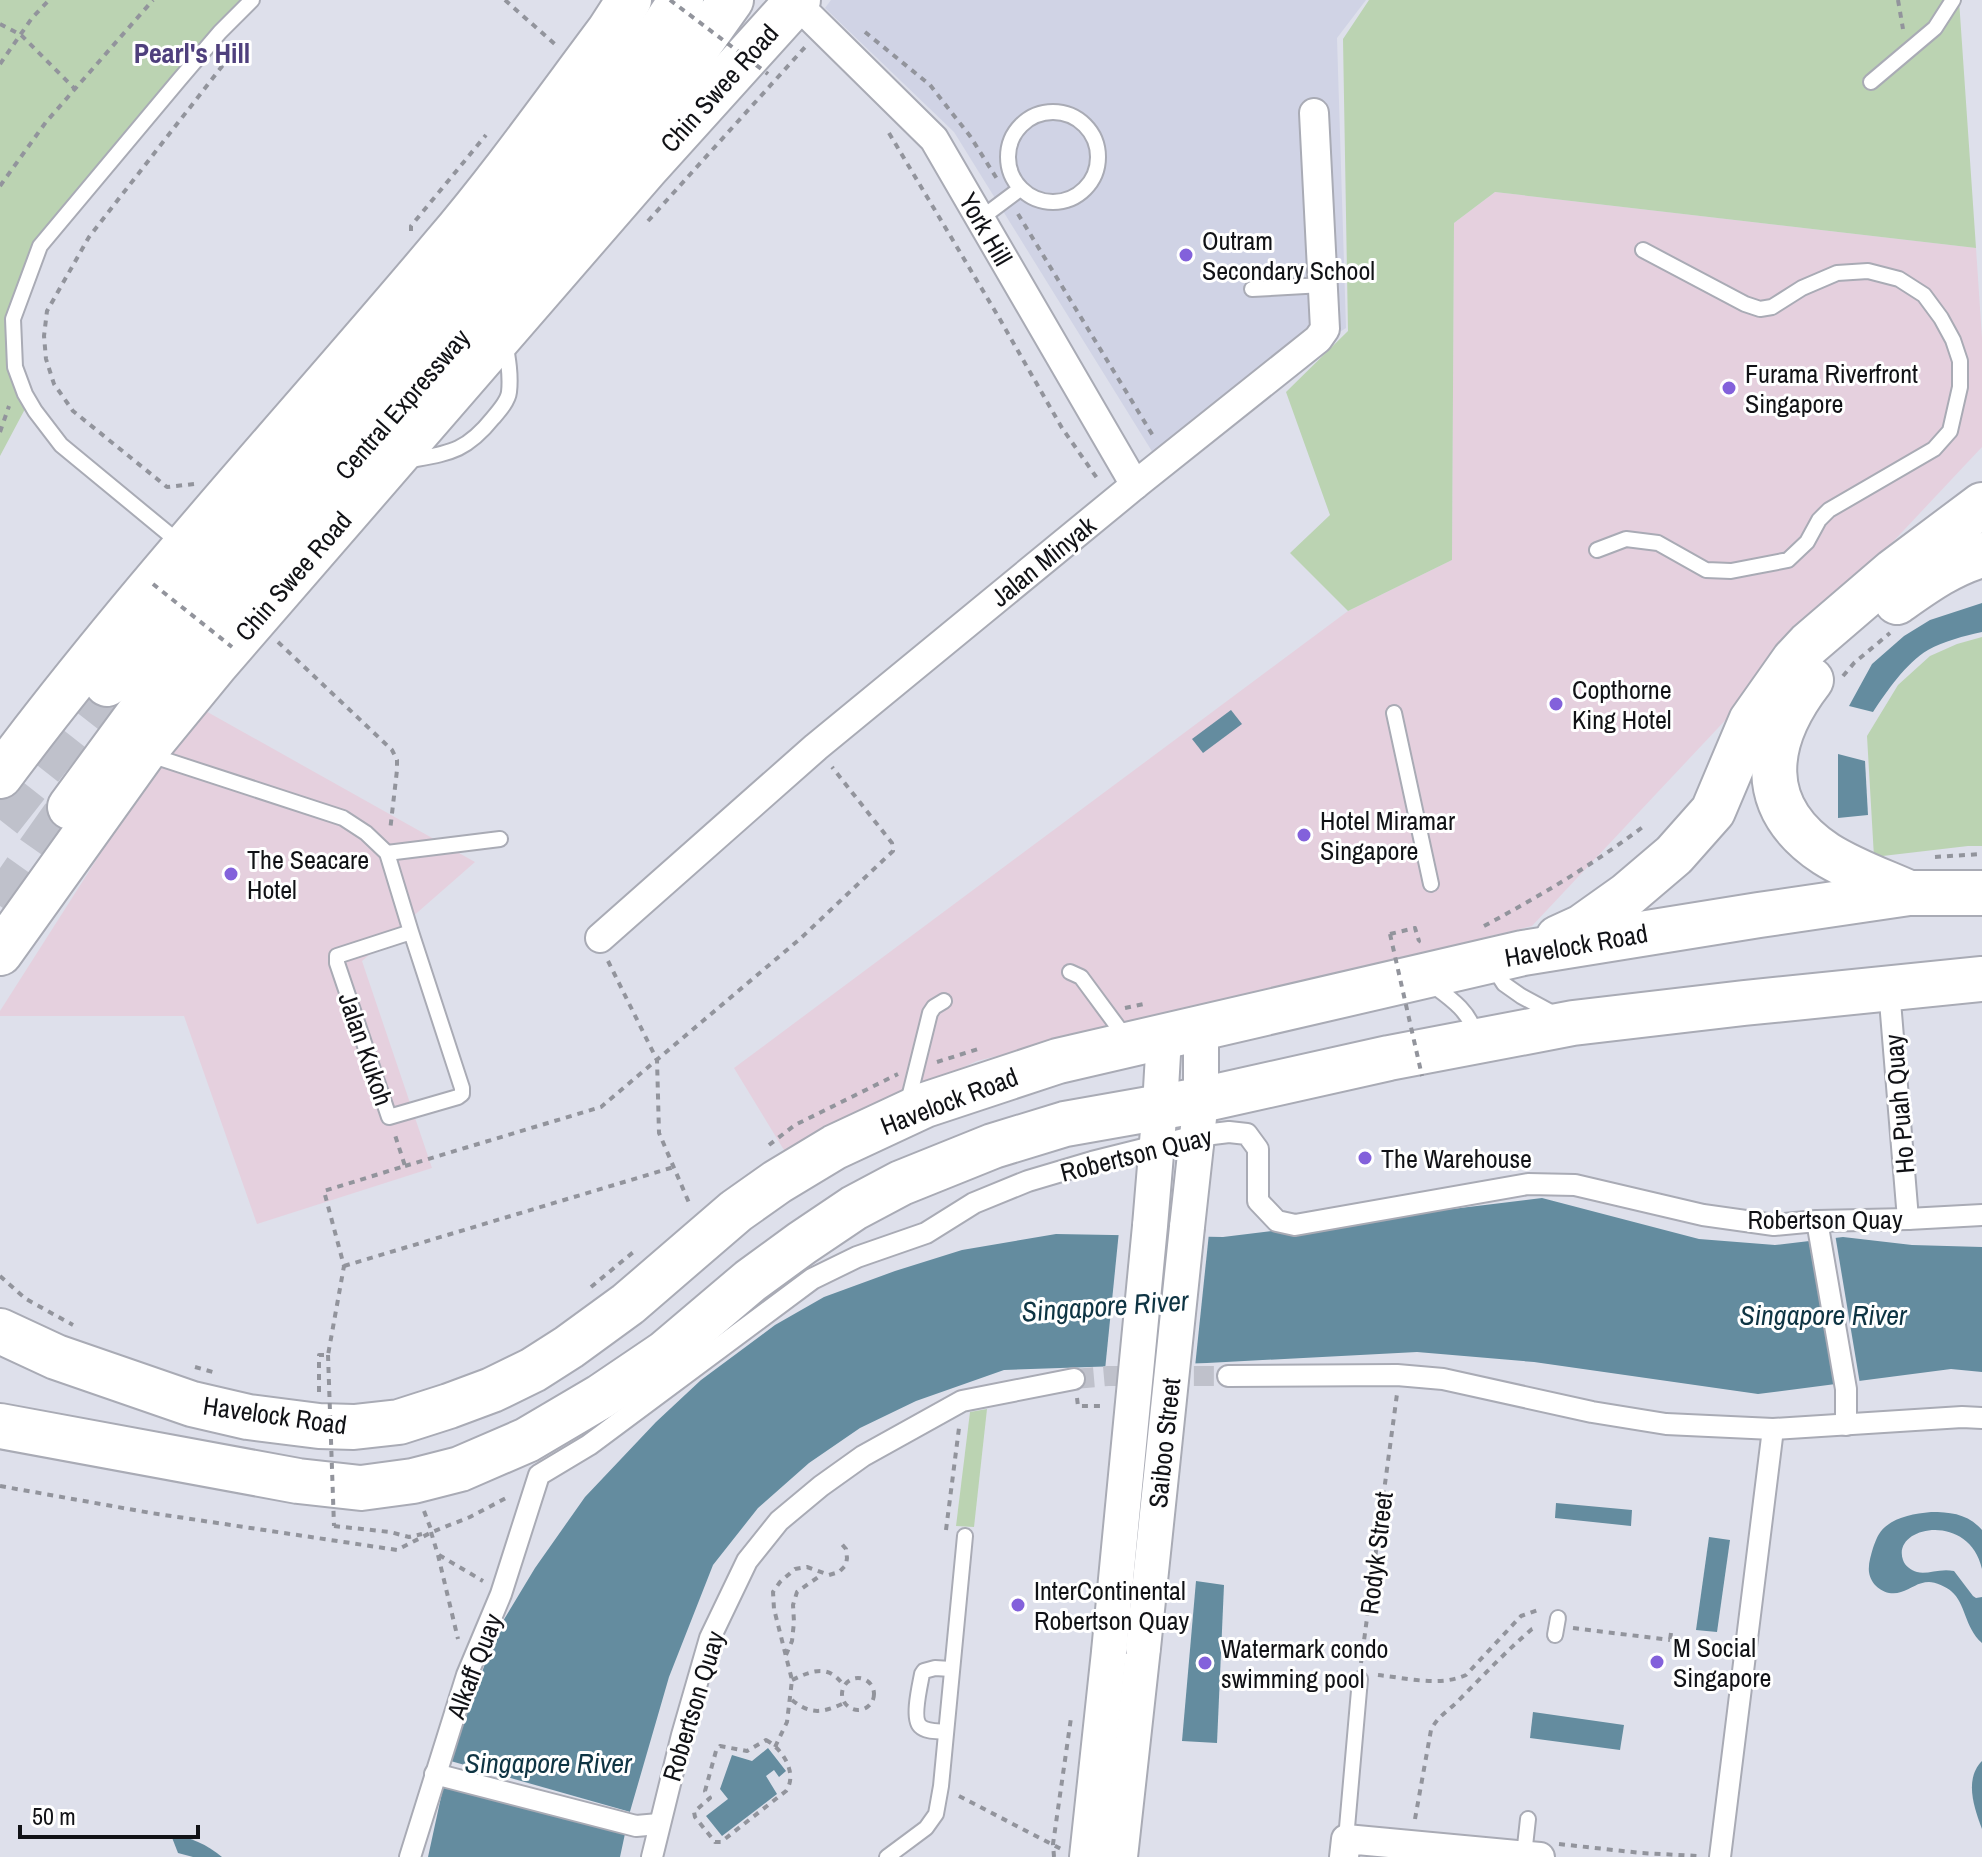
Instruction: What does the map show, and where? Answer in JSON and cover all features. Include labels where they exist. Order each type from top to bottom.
[{"type":"main road","points":[[0,776],[96,652],[452,236],[619,15],[639,0]]},
{"type":"main road","points":[[618,89],[622,65],[658,0]]},
{"type":"main road","name":"Central Expressway","points":[[107,684],[145,637],[337,432],[618,89],[681,0]]},
{"type":"main road","name":"Central Expressway","points":[[70,807],[142,709],[660,100],[731,0]]},
{"type":"main road","points":[[660,100],[708,56],[788,9]]},
{"type":"main road","name":"Chin Swee Road","points":[[0,953],[143,753],[252,641],[390,464],[788,9]]},
{"type":"main road","points":[[1807,683],[1809,644],[1904,564],[1982,505]]},
{"type":"main road","points":[[1909,893],[1826,854],[1802,834],[1785,811],[1774,785],[1778,741],[1788,714],[1807,683],[1822,666],[1893,604],[1961,561],[1982,555]]},
{"type":"main road","points":[[1497,947],[1582,927],[1627,895],[1674,855],[1713,811],[1751,721],[1807,683]]},
{"type":"main road","name":"Havelock Road","points":[[0,1331],[67,1342],[192,1404],[248,1417],[319,1426],[354,1427],[399,1422],[492,1390],[545,1362],[628,1304],[736,1211],[777,1182],[835,1147],[925,1105],[1058,1061],[1421,976],[1497,947],[1909,893],[1982,893]]},
{"type":"main road","points":[[3,1429],[298,1481],[361,1488],[413,1481],[460,1469],[527,1440],[600,1397],[665,1353],[750,1281],[854,1208],[901,1183],[993,1146],[1065,1124],[1178,1122],[1389,1058],[1573,1023],[1982,979]]},
{"type":"main road","points":[[0,1308],[67,1342]]},
{"type":"street","name":"York Hill","points":[[788,9],[934,139],[980,219],[1124,494]]},
{"type":"street","name":"Jalan Minyak","points":[[600,938],[816,747],[1318,339],[1325,329],[1314,113]]},
{"type":"street","name":"Ho Puah Quay","points":[[1889,989],[1908,1219]]},
{"type":"street","name":"Saiboo Street","points":[[1120,1857],[1187,1227],[1178,1122],[1165,1036]]},
{"type":"street","name":"Saiboo Street","points":[[1076,1854],[1109,1652],[1150,1226],[1178,1122]]},
{"type":"street","name":"Robertson Quay","points":[[539,1475],[589,1445],[812,1279],[857,1257],[926,1233],[974,1203],[1178,1122],[1247,1134],[1258,1149],[1258,1201],[1277,1221],[1295,1225],[1528,1184],[1575,1185],[1703,1215],[1774,1225],[1982,1215]]},
{"type":"street","points":[[1817,1221],[1846,1389],[1846,1425]]},
{"type":"street","points":[[1228,1376],[1397,1384],[1443,1379],[1592,1412],[1666,1424],[1773,1429],[1982,1418]]},
{"type":"street","name":"Robertson Quay","points":[[652,1857],[710,1638],[747,1561],[779,1521],[863,1456],[962,1401],[1074,1379]]},
{"type":"street","points":[[1720,1857],[1773,1429]]},
{"type":"street","name":"Alkaff Quay","points":[[410,1857],[467,1675],[501,1594],[539,1475]]},
{"type":"street","points":[[435,1774],[636,1826],[659,1824]]},
{"type":"street","points":[[636,1826],[645,1857]]},
{"type":"street","points":[[1345,1848],[1406,1844],[1532,1856]]},
{"type":"lane","points":[[184,547],[61,445],[35,411],[15,367],[13,319],[40,246],[218,35],[252,0]]},
{"type":"lane","points":[[1871,82],[1935,28],[1953,0]]},
{"type":"lane","points":[[1047,111],[1064,112],[1079,119],[1091,131],[1098,147],[1098,164],[1093,179],[1081,192],[1067,200],[1050,202],[1014,193],[1007,158],[1009,141],[1018,127],[1031,116],[1047,111]]},
{"type":"lane","points":[[980,219],[1014,193]]},
{"type":"lane","points":[[1597,550],[1626,539],[1658,543],[1706,570],[1731,571],[1788,560],[1807,542],[1819,520],[1829,510],[1934,449],[1950,431],[1960,387],[1960,361],[1941,318],[1924,295],[1899,279],[1868,271],[1837,273],[1802,288],[1772,307],[1760,309],[1643,250]]},
{"type":"lane","points":[[1252,289],[1323,285]]},
{"type":"lane","points":[[1394,713],[1431,884]]},
{"type":"lane","points":[[143,753],[343,818],[366,833],[387,853],[500,839]]},
{"type":"lane","name":"Jalan Kukoh","points":[[387,853],[462,1088],[462,1094],[458,1097],[389,1117],[337,956],[411,932]]},
{"type":"lane","points":[[1497,947],[1504,984],[1573,1023]]},
{"type":"lane","points":[[1070,972],[1165,1036]]},
{"type":"lane","points":[[1421,976],[1466,1014],[1475,1030],[1477,1042]]},
{"type":"lane","points":[[905,1114],[930,1013],[944,1001]]},
{"type":"lane","points":[[887,1857],[926,1828],[936,1814],[965,1536]]},
{"type":"lane","points":[[946,1732],[925,1729],[916,1717],[924,1671],[951,1669]]},
{"type":"lane","points":[[1345,1848],[1360,1676]]},
{"type":"lane","points":[[1528,1819],[1532,1856]]},
{"type":"path","points":[[0,64],[32,18],[49,0]]},
{"type":"path","points":[[0,186],[46,122],[153,0]]},
{"type":"path","points":[[505,0],[559,48]]},
{"type":"path","points":[[670,0],[768,74]]},
{"type":"path","points":[[1898,0],[1908,51]]},
{"type":"path","points":[[788,9],[816,53]]},
{"type":"path","points":[[0,24],[21,35],[74,88]]},
{"type":"path","points":[[859,27],[930,85],[1014,193],[1116,378],[1168,459]]},
{"type":"path","points":[[206,482],[167,487],[73,411],[54,384],[46,359],[44,336],[47,311],[89,237],[223,65],[218,35]]},
{"type":"path","points":[[884,125],[1062,428],[1124,494]]},
{"type":"path","points":[[0,432],[9,406]]},
{"type":"path","points":[[153,584],[252,641],[392,750],[397,760],[397,770],[387,853]]},
{"type":"path","points":[[1807,683],[1854,663],[1895,629]]},
{"type":"path","points":[[432,1532],[409,1537],[334,1526],[328,1355],[344,1266],[324,1191],[601,1107],[801,938],[893,851],[892,843],[816,747]]},
{"type":"path","points":[[1497,947],[1526,903],[1609,853],[1644,826]]},
{"type":"path","points":[[1415,928],[1390,934],[1422,1076]]},
{"type":"path","points":[[600,938],[600,946],[657,1060],[659,1133],[690,1205]]},
{"type":"path","points":[[389,1117],[405,1166]]},
{"type":"path","points":[[344,1266],[674,1167]]},
{"type":"path","points":[[580,1296],[641,1245]]},
{"type":"path","points":[[0,1276],[67,1342]]},
{"type":"path","points":[[319,1399],[319,1355],[328,1355]]},
{"type":"path","points":[[189,1365],[217,1373]]},
{"type":"path","points":[[1074,1379],[1078,1406],[1132,1406]]},
{"type":"path","name":"Rodyk Street","points":[[1360,1676],[1397,1384]]},
{"type":"path","points":[[0,1486],[151,1513],[397,1550],[500,1503],[539,1475]]},
{"type":"path","points":[[432,1532],[467,1675]]},
{"type":"path","points":[[775,1747],[787,1722],[792,1680],[774,1609],[773,1592],[795,1569],[807,1567],[829,1575],[839,1572],[846,1565],[846,1549],[840,1542]]},
{"type":"path","points":[[438,1555],[480,1579]]},
{"type":"path","points":[[785,1657],[792,1641],[793,1605],[797,1592],[823,1574]]},
{"type":"path","points":[[1360,1676],[1455,1680],[1466,1675],[1521,1616],[1538,1610],[1540,1616]]},
{"type":"path","points":[[1406,1844],[1435,1720],[1532,1629],[1545,1624],[1684,1642]]},
{"type":"path","points":[[1670,1640],[1671,1633]]},
{"type":"path","points":[[792,1680],[816,1670],[838,1676],[844,1686]]},
{"type":"path","points":[[861,1678],[869,1682],[874,1690],[874,1699],[869,1707],[851,1709],[844,1703],[844,1686],[852,1679],[861,1678]]},
{"type":"path","points":[[790,1699],[811,1711],[824,1711],[844,1703]]},
{"type":"path","points":[[766,1740],[775,1747],[791,1769],[790,1786],[721,1842],[715,1842],[694,1812],[710,1798],[705,1791],[716,1751],[720,1746],[747,1751],[766,1740]]},
{"type":"path","points":[[941,1786],[1076,1854]]},
{"type":"shaded area","name":"Outram Secondary School","points":[[831,0],[1366,0],[1337,38],[1346,328],[1153,453],[954,132],[825,8]]},
{"type":"shaded area","points":[[1495,192],[1976,248],[1982,338],[1982,447],[1532,926],[977,1061],[784,1150],[734,1068],[1348,611],[1452,560],[1454,223]]},
{"type":"shaded area","points":[[195,705],[475,862],[362,961],[432,1168],[257,1224],[184,1016],[0,1016],[0,1011]]},
{"type":"green space","points":[[0,0],[244,0],[191,55],[49,224],[20,276],[7,312],[7,353],[25,409],[0,456]]},
{"type":"green space","points":[[1369,0],[1959,0],[1976,248],[1495,192],[1454,223],[1452,560],[1348,611],[1290,553],[1330,515],[1286,392],[1348,331],[1343,39]]},
{"type":"green space","points":[[1982,637],[1982,846],[1874,857],[1867,736],[1898,685],[1930,656]]},
{"type":"green space","points":[[987,1409],[974,1527],[956,1526],[970,1412]]},
{"type":"water","points":[[1982,603],[1982,632],[1947,641],[1920,656],[1898,678],[1873,712],[1849,706],[1872,664],[1904,636],[1930,620]]},
{"type":"water","points":[[1231,710],[1242,724],[1203,753],[1192,739]]},
{"type":"water","points":[[1838,754],[1865,761],[1868,815],[1838,818]]},
{"type":"water","name":"Singapore River","points":[[1542,1198],[1699,1239],[1775,1245],[1843,1237],[1912,1245],[1982,1247],[1982,1372],[1951,1369],[1758,1394],[1534,1362],[1417,1352],[1004,1370],[916,1401],[860,1428],[809,1463],[758,1508],[713,1565],[669,1677],[620,1857],[428,1857],[448,1765],[497,1631],[535,1568],[585,1497],[656,1422],[701,1380],[775,1325],[824,1297],[895,1271],[962,1250],[1056,1234],[1223,1237]]},
{"type":"water","points":[[1556,1503],[1632,1510],[1631,1526],[1555,1518]]},
{"type":"water","points":[[1931,1512],[1959,1515],[1982,1530],[1982,1569],[1974,1551],[1962,1538],[1933,1530],[1908,1539],[1902,1548],[1903,1560],[1908,1568],[1917,1572],[1954,1571],[1973,1596],[1982,1597],[1982,1643],[1972,1630],[1960,1602],[1947,1588],[1925,1582],[1890,1593],[1876,1586],[1870,1577],[1871,1557],[1876,1539],[1883,1529],[1901,1518]]},
{"type":"water","points":[[1709,1537],[1730,1540],[1717,1632],[1696,1630]]},
{"type":"water","name":"Watermark condo swimming pool","points":[[1196,1581],[1224,1585],[1217,1743],[1182,1741]]},
{"type":"water","points":[[1533,1712],[1624,1725],[1620,1750],[1530,1738]]},
{"type":"water","points":[[768,1748],[786,1771],[779,1777],[774,1770],[766,1776],[777,1794],[722,1836],[706,1816],[728,1799],[720,1789],[732,1755],[752,1761]]},
{"type":"water","points":[[1982,1761],[1982,1829],[1972,1785],[1973,1776]]},
{"type":"water","points":[[171,1835],[198,1842],[222,1857],[193,1857],[178,1853]]},
{"type":"pier","points":[[1119,1231],[1209,1233],[1195,1367],[1105,1370]]},
{"type":"pier","points":[[1835,1234],[1860,1384],[1836,1387],[1808,1237]]},
{"type":"pier","points":[[447,1760],[634,1813],[629,1834],[441,1779]]},
{"type":"tunnel","points":[[0,820],[107,684]]},
{"type":"tunnel","points":[[0,906],[70,807]]},
{"type":"tunnel","points":[[1074,1379],[1228,1376]]},
{"type":"place","name":"Outram Secondary School","points":[[1186,255]]},
{"type":"place","name":"Furama Riverfront Singapore","points":[[1729,388]]},
{"type":"place","name":"Copthorne King Hotel","points":[[1556,704]]},
{"type":"place","name":"Hotel Miramar Singapore","points":[[1304,835]]},
{"type":"place","name":"The Seacare Hotel","points":[[231,874]]},
{"type":"place","name":"The Warehouse","points":[[1365,1158]]},
{"type":"place","name":"InterContinental Robertson Quay","points":[[1018,1605]]},
{"type":"place","name":"M Social Singapore","points":[[1657,1662]]},
{"type":"place","name":"Watermark condo swimming pool","points":[[1205,1663]]},
{"type":"district","name":"Pearl's Hill","points":[[192,53]]}]
